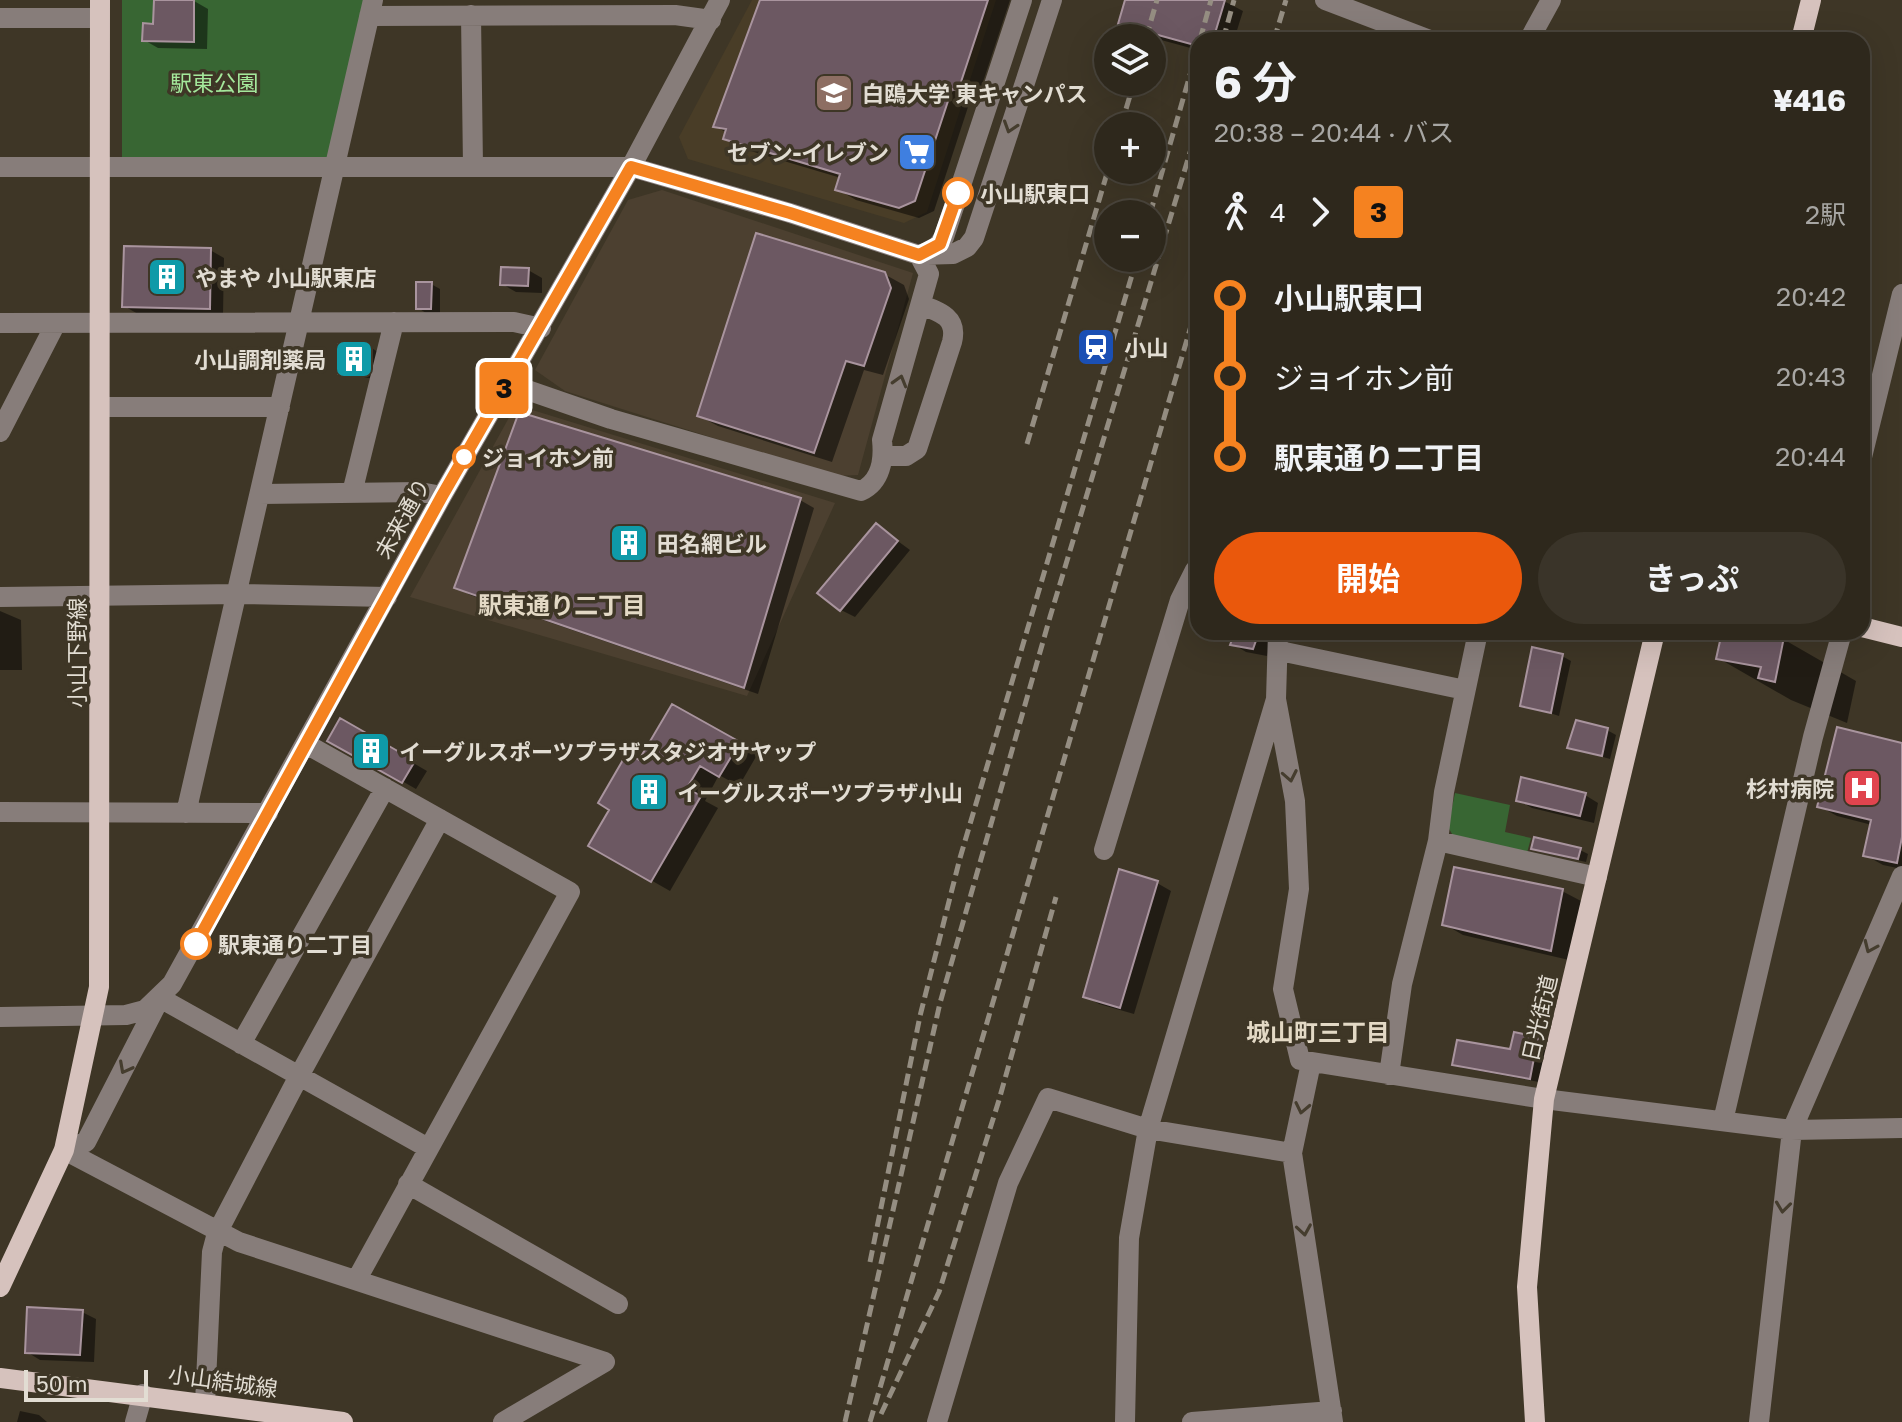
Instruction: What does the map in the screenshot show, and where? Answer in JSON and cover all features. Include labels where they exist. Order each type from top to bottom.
[{"type":"main road","points":[[1803,32],[1811,0]]},
{"type":"main road","name":"小山下野線","points":[[0,1287],[64,1150],[95,1016],[100,948],[100,9]]},
{"type":"main road","points":[[1870,629],[1902,637]]},
{"type":"main road","name":"日光街道","points":[[1535,1422],[1527,1287],[1544,1099],[1653,640]]},
{"type":"main road","name":"小山結城線","points":[[0,1378],[343,1422]]},
{"type":"street","name":"未来通り","points":[[64,1150],[86,1142],[160,998],[196,944],[442,496],[631,167],[720,0]]},
{"type":"street","points":[[919,255],[935,250],[944,237],[1022,0]]},
{"type":"street","points":[[0,167],[631,167],[790,213],[919,255],[953,254],[967,247],[974,238],[1052,0]]},
{"type":"street","points":[[1533,32],[1551,0]]},
{"type":"street","points":[[1334,2],[1410,32]]},
{"type":"street","points":[[186,813],[371,8],[471,15],[675,15],[711,20]]},
{"type":"street","points":[[0,18],[100,9]]},
{"type":"street","points":[[471,15],[473,167]]},
{"type":"street","points":[[507,383],[611,419],[853,492],[873,483],[884,456],[882,440],[929,274],[919,255]]},
{"type":"street","points":[[1870,424],[1902,294]]},
{"type":"street","points":[[884,456],[906,456],[917,449],[952,342],[954,327],[950,319],[921,305]]},
{"type":"street","points":[[352,493],[394,322]]},
{"type":"street","points":[[0,323],[514,322],[541,328]]},
{"type":"street","points":[[0,432],[56,323]]},
{"type":"street","points":[[100,407],[280,407]]},
{"type":"street","points":[[261,494],[420,492],[442,496]]},
{"type":"street","points":[[1104,850],[1180,600],[1190,580]]},
{"type":"street","points":[[0,597],[238,594],[387,597]]},
{"type":"street","points":[[1389,1075],[1402,984],[1438,841],[1476,640]]},
{"type":"street","points":[[1723,1121],[1813,737],[1822,717],[1840,640]]},
{"type":"street","points":[[1125,1422],[1129,1238],[1148,1129],[1276,699],[1279,642],[1465,690]]},
{"type":"street","points":[[1276,699],[1295,801],[1299,889],[1283,989],[1300,1060],[1544,1099],[1792,1130],[1902,1128]]},
{"type":"street","points":[[306,744],[570,892],[357,1279]]},
{"type":"street","points":[[241,1044],[385,788]]},
{"type":"street","points":[[0,812],[268,813]]},
{"type":"street","points":[[205,1403],[212,1252],[217,1233],[440,819]]},
{"type":"street","points":[[1438,841],[1597,877]]},
{"type":"street","points":[[1759,1422],[1792,1130],[1902,876]]},
{"type":"street","points":[[0,1017],[126,1015],[145,1010],[160,998],[428,1148]]},
{"type":"street","points":[[1192,1422],[1332,1417],[1292,1153],[1311,1063]]},
{"type":"street","points":[[937,1422],[1008,1183],[1048,1098],[1148,1129],[1292,1153]]},
{"type":"street","points":[[64,1150],[217,1233],[605,1362],[503,1422]]},
{"type":"street","points":[[408,1184],[618,1304]]},
{"type":"street","points":[[135,1422],[143,1394]]},
{"type":"shaded area","name":"白鴎大学 東キャンパス","points":[[752,0],[996,0],[927,212],[904,223],[688,159],[679,137]]},
{"type":"shaded area","points":[[662,190],[913,273],[858,475],[834,476],[565,391],[535,370],[628,200]]},
{"type":"shaded area","name":"田名網ビル","points":[[516,405],[835,503],[747,696],[410,597]]},
{"type":"green space","name":"駅東公園","points":[[122,0],[365,0],[327,161],[122,165]]},
{"type":"green space","points":[[1455,793],[1510,805],[1505,832],[1531,838],[1527,853],[1455,839],[1448,827]]},
{"type":"building","points":[[154,0],[194,0],[194,42],[142,41],[143,23],[153,24]]},
{"type":"building","name":"白鴎大学 東キャンパス","points":[[760,0],[988,0],[958,91],[952,89],[915,201],[899,208],[835,190],[840,174],[723,139],[726,129],[713,127]]},
{"type":"building","points":[[1125,0],[1225,0],[1215,32],[1190,32],[1190,44],[1166,37],[1166,24],[1118,24]]},
{"type":"building","points":[[756,233],[885,272],[891,288],[864,366],[846,361],[814,453],[697,416]]},
{"type":"building","name":"やまや 小山駅東店","points":[[124,246],[211,248],[210,309],[122,307]]},
{"type":"building","points":[[501,267],[529,268],[528,286],[500,285]]},
{"type":"building","points":[[416,282],[432,282],[431,309],[416,309]]},
{"type":"building","name":"小山調剤薬局","points":[[338,344],[370,345],[368,374],[338,374]]},
{"type":"building","name":"田名網ビル","points":[[519,412],[801,498],[744,688],[454,588]]},
{"type":"building","points":[[876,523],[898,541],[840,611],[817,593]]},
{"type":"building","points":[[1232,640],[1256,640],[1253,649],[1230,645]]},
{"type":"building","points":[[1720,640],[1783,640],[1775,682],[1758,678],[1761,667],[1716,659]]},
{"type":"building","points":[[1532,647],[1563,654],[1551,713],[1520,706]]},
{"type":"building","name":"イーグルスポーツプラザ小山","points":[[672,704],[740,742],[719,777],[700,766],[687,788],[701,796],[651,882],[588,846],[609,810],[598,803],[627,753],[639,760]]},
{"type":"building","name":"イーグルスポーツプラザスタジオサヤップ","points":[[340,718],[415,761],[402,783],[327,741]]},
{"type":"building","points":[[1576,720],[1608,728],[1602,756],[1567,748]]},
{"type":"building","name":"杉村病院","points":[[1837,727],[1902,743],[1902,837],[1897,863],[1863,856],[1871,820],[1817,807]]},
{"type":"building","points":[[1521,777],[1586,793],[1580,816],[1516,801]]},
{"type":"building","points":[[1534,837],[1581,848],[1578,859],[1531,849]]},
{"type":"building","points":[[1454,867],[1563,889],[1551,951],[1442,925]]},
{"type":"building","points":[[1119,869],[1158,881],[1120,1008],[1083,997]]},
{"type":"building","points":[[1514,1032],[1538,1037],[1530,1079],[1452,1065],[1457,1040],[1510,1049]]},
{"type":"building","points":[[27,1307],[83,1310],[80,1355],[25,1353]]},
{"type":"railway","points":[[1150,24],[1157,0]]},
{"type":"railway","points":[[1202,32],[1211,0]]},
{"type":"railway","points":[[1225,32],[1234,0]]},
{"type":"railway","points":[[1276,32],[1286,0]]},
{"type":"railway","points":[[1154,200],[1190,75]]},
{"type":"railway","points":[[1125,112],[1130,96]]},
{"type":"railway","points":[[845,1422],[940,1003],[1050,617],[1190,153]]},
{"type":"railway","points":[[1027,444],[1104,184]]},
{"type":"railway","points":[[870,1262],[920,1016],[960,858],[1133,272]]},
{"type":"railway","points":[[870,1422],[1190,329]]},
{"type":"railway","points":[[881,1414],[939,1292],[999,1100],[1056,897]]},
{"type":"bus line","name":"3","points":[[196,944],[442,496],[631,167],[790,213],[919,255],[935,250],[940,244],[958,193]]},
{"type":"place","name":"白鴎大学 東キャンパス","points":[[834,93]]},
{"type":"place","name":"セブン-イレブン","points":[[917,152]]},
{"type":"place","name":"小山駅東口","points":[[958,193]]},
{"type":"place","name":"やまや 小山駅東店","points":[[167,277]]},
{"type":"place","name":"小山","points":[[1096,347]]},
{"type":"place","name":"小山調剤薬局","points":[[354,359]]},
{"type":"place","name":"ジョイホン前","points":[[464,457]]},
{"type":"place","name":"田名網ビル","points":[[629,543]]},
{"type":"place","name":"イーグルスポーツプラザスタジオサヤップ","points":[[371,751]]},
{"type":"place","name":"杉村病院","points":[[1862,788]]},
{"type":"place","name":"イーグルスポーツプラザ小山","points":[[649,792]]},
{"type":"place","name":"駅東通り二丁目","points":[[196,944]]},
{"type":"district","name":"駅東通り二丁目","points":[[562,604]]},
{"type":"district","name":"城山町三丁目","points":[[1318,1031]]}]
